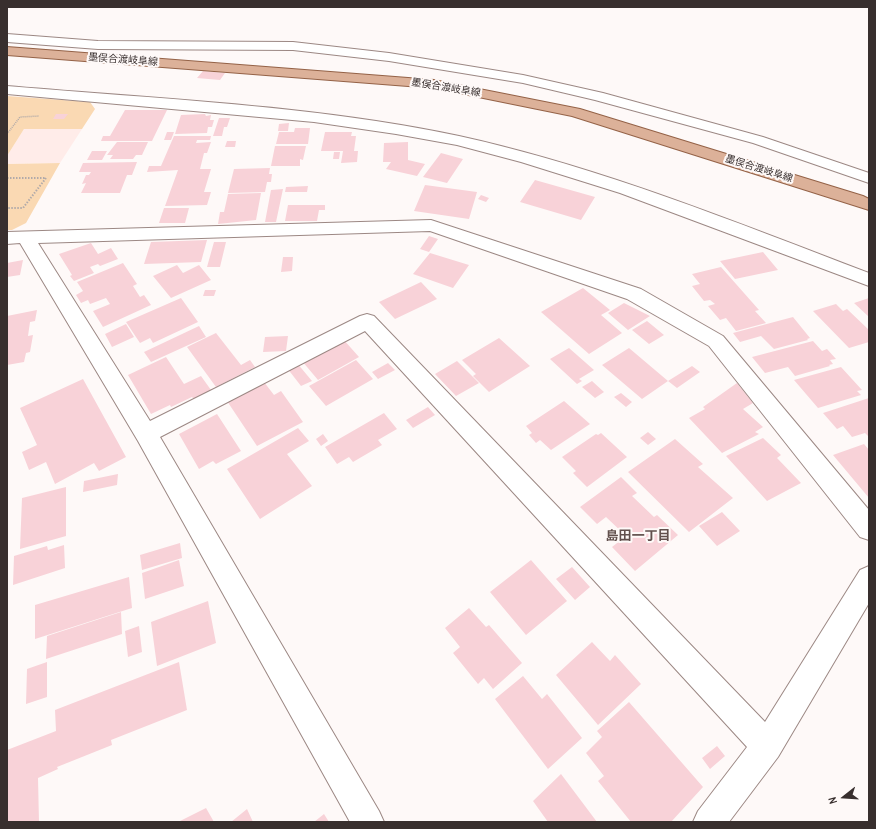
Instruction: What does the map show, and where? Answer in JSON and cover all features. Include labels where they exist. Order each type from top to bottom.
[{"type":"main road","name":"墨俣合渡岐阜線","points":[[7,51],[434,84],[575,112],[869,205]]},
{"type":"street","points":[[7,38],[98,45],[293,46],[404,59],[523,79],[598,96],[758,140],[869,178]]},
{"type":"street","points":[[7,90],[276,114],[387,127],[477,145],[564,170],[682,209],[869,280]]},
{"type":"street","points":[[17,238],[431,224],[634,294],[716,341],[869,529]]},
{"type":"street","points":[[17,238],[146,434],[368,822]]},
{"type":"street","points":[[146,434],[367,321],[766,746]]},
{"type":"street","points":[[709,822],[766,746],[869,579]]},
{"type":"path","points":[[7,178],[46,178],[23,208],[7,208]]},
{"type":"shaded area","points":[[7,96],[90,102],[95,109],[82,129],[24,129],[7,156]]},
{"type":"shaded area","points":[[24,129],[82,129],[60,163],[7,164],[7,156]]},
{"type":"shaded area","points":[[60,163],[26,223],[12,230],[7,230],[7,164]]},
{"type":"building","points":[[203,71],[225,73],[220,80],[197,78]]},
{"type":"building","points":[[125,110],[167,110],[152,141],[101,141],[103,136],[110,136]]},
{"type":"building","points":[[56,114],[68,114],[64,119],[53,119]]},
{"type":"building","points":[[205,114],[206,116],[211,115],[210,120],[214,120],[212,127],[208,127],[207,133],[175,134],[181,115]]},
{"type":"building","points":[[219,118],[230,118],[227,127],[224,127],[222,136],[213,136]]},
{"type":"building","points":[[289,123],[288,131],[278,131],[279,124]]},
{"type":"building","points":[[295,128],[310,128],[308,144],[276,144],[279,132],[294,132]]},
{"type":"building","points":[[167,132],[174,132],[171,140],[164,140]]},
{"type":"building","points":[[325,132],[352,132],[351,136],[356,136],[354,151],[358,151],[357,162],[341,163],[343,151],[321,151]]},
{"type":"building","points":[[174,136],[211,136],[210,140],[197,140],[196,143],[211,142],[207,153],[204,153],[200,169],[211,169],[204,192],[211,192],[207,205],[165,206],[178,170],[147,172],[149,166],[161,166]]},
{"type":"building","points":[[227,141],[236,141],[235,147],[225,147]]},
{"type":"building","points":[[117,142],[148,142],[142,155],[136,155],[133,159],[110,159],[113,155],[107,155]]},
{"type":"building","points":[[408,142],[408,160],[425,164],[417,176],[386,169],[391,162],[383,162],[384,143]]},
{"type":"building","points":[[275,146],[306,146],[303,160],[300,159],[300,166],[271,166]]},
{"type":"building","points":[[92,151],[107,151],[102,160],[87,160]]},
{"type":"building","points":[[334,152],[340,152],[339,159],[333,159]]},
{"type":"building","points":[[441,153],[463,159],[447,183],[423,177]]},
{"type":"building","points":[[137,162],[132,175],[127,175],[120,193],[81,193],[86,183],[82,184],[86,175],[89,175],[91,172],[79,172],[83,163]]},
{"type":"building","points":[[270,168],[269,174],[272,174],[271,182],[267,182],[265,192],[228,193],[234,169]]},
{"type":"building","points":[[535,180],[595,197],[581,220],[520,202]]},
{"type":"building","points":[[425,185],[477,192],[469,219],[414,211]]},
{"type":"building","points":[[308,186],[307,192],[285,192],[286,187]]},
{"type":"building","points":[[283,189],[276,222],[265,222],[271,190]]},
{"type":"building","points":[[261,193],[256,220],[218,224],[220,212],[224,212],[228,194]]},
{"type":"building","points":[[481,195],[489,198],[486,202],[478,199]]},
{"type":"building","points":[[288,205],[325,205],[325,210],[319,210],[317,221],[285,221]]},
{"type":"building","points":[[164,208],[189,208],[185,223],[159,223]]},
{"type":"building","points":[[429,236],[438,239],[429,252],[420,249]]},
{"type":"building","points":[[207,240],[201,262],[144,264],[151,242]]},
{"type":"building","points":[[214,242],[226,242],[220,267],[207,267]]},
{"type":"building","points":[[91,243],[98,254],[111,248],[118,259],[100,266],[98,264],[90,267],[94,273],[74,281],[59,254]]},
{"type":"building","points":[[763,252],[778,270],[735,279],[720,261]]},
{"type":"building","points":[[430,253],[469,265],[453,288],[413,274]]},
{"type":"building","points":[[283,257],[293,257],[292,271],[281,272]]},
{"type":"building","points":[[23,260],[20,275],[7,277],[7,263]]},
{"type":"building","points":[[123,263],[137,284],[133,286],[140,297],[144,295],[151,305],[103,327],[93,311],[110,304],[106,298],[90,304],[88,300],[81,303],[76,295],[83,291],[77,282]]},
{"type":"building","points":[[177,265],[183,273],[199,265],[211,280],[171,298],[153,276]]},
{"type":"building","points":[[721,267],[759,310],[755,311],[766,323],[736,331],[726,318],[720,320],[708,306],[715,304],[710,300],[704,301],[692,286],[700,284],[692,274]]},
{"type":"building","points":[[421,282],[437,299],[395,319],[379,302]]},
{"type":"building","points":[[583,288],[610,310],[601,315],[622,333],[589,354],[541,312]]},
{"type":"building","points":[[205,290],[216,290],[214,296],[203,296]]},
{"type":"building","points":[[181,298],[198,322],[153,343],[150,338],[140,343],[126,322]]},
{"type":"building","points":[[869,298],[869,317],[854,303]]},
{"type":"building","points":[[624,303],[650,316],[628,330],[608,313]]},
{"type":"building","points":[[836,304],[843,311],[847,309],[869,330],[869,342],[849,348],[813,311]]},
{"type":"building","points":[[37,310],[35,321],[30,322],[28,336],[33,335],[30,352],[26,353],[24,362],[7,365],[7,316]]},
{"type":"building","points":[[793,317],[810,338],[807,339],[808,340],[774,349],[761,336],[740,342],[733,333]]},
{"type":"building","points":[[647,321],[664,335],[649,344],[632,330]]},
{"type":"building","points":[[126,324],[134,337],[112,347],[105,334]]},
{"type":"building","points":[[199,326],[206,337],[151,362],[144,352]]},
{"type":"building","points":[[216,333],[241,365],[250,360],[255,367],[216,387],[187,347]]},
{"type":"building","points":[[288,336],[286,351],[263,352],[265,337]]},
{"type":"building","points":[[499,338],[530,366],[489,392],[473,376],[476,374],[462,360]]},
{"type":"building","points":[[343,339],[359,357],[318,380],[302,361]]},
{"type":"building","points":[[813,341],[822,351],[827,349],[836,359],[830,360],[833,364],[795,376],[788,367],[765,373],[752,357]]},
{"type":"building","points":[[569,348],[594,370],[579,379],[582,381],[577,384],[550,359]]},
{"type":"building","points":[[629,348],[668,381],[642,399],[602,365]]},
{"type":"building","points":[[166,357],[184,384],[201,376],[211,390],[194,399],[192,397],[151,414],[128,375]]},
{"type":"building","points":[[356,360],[373,379],[326,406],[309,386]]},
{"type":"building","points":[[457,361],[479,383],[456,396],[435,374]]},
{"type":"building","points":[[297,363],[312,381],[301,386],[287,368]]},
{"type":"building","points":[[388,363],[395,370],[378,379],[372,372]]},
{"type":"building","points":[[692,366],[700,372],[677,388],[668,381]]},
{"type":"building","points":[[841,367],[862,390],[857,391],[861,395],[818,408],[794,380]]},
{"type":"building","points":[[83,379],[126,457],[99,471],[94,463],[55,484],[46,462],[29,470],[22,452],[37,445],[20,408]]},
{"type":"building","points":[[592,381],[604,392],[595,398],[582,387]]},
{"type":"building","points":[[264,382],[274,395],[281,391],[303,422],[257,446],[227,401]]},
{"type":"building","points":[[737,383],[753,403],[743,409],[763,427],[755,432],[759,434],[722,453],[689,418],[705,409],[703,407]]},
{"type":"building","points":[[621,393],[632,402],[626,407],[614,397]]},
{"type":"building","points":[[869,398],[869,437],[865,433],[852,437],[843,426],[837,429],[823,413]]},
{"type":"building","points":[[564,401],[590,424],[551,450],[540,440],[536,443],[529,435],[532,433],[526,426]]},
{"type":"building","points":[[428,407],[435,415],[413,428],[406,420]]},
{"type":"building","points":[[384,413],[397,429],[378,440],[382,445],[353,462],[349,457],[337,464],[325,447]]},
{"type":"building","points":[[217,414],[241,451],[216,464],[213,461],[199,469],[179,434]]},
{"type":"building","points":[[298,428],[309,441],[287,454],[312,486],[260,519],[227,469]]},
{"type":"building","points":[[648,432],[656,439],[648,445],[640,438]]},
{"type":"building","points":[[601,433],[627,457],[587,487],[573,473],[576,471],[562,457],[596,434],[598,435]]},
{"type":"building","points":[[323,434],[328,441],[321,446],[316,439]]},
{"type":"building","points":[[763,438],[781,455],[777,458],[801,483],[767,501],[726,456]]},
{"type":"building","points":[[675,439],[703,464],[698,467],[733,498],[689,532],[628,472]]},
{"type":"building","points":[[864,444],[869,450],[869,498],[833,455]]},
{"type":"building","points":[[118,474],[117,485],[83,492],[84,481]]},
{"type":"building","points":[[621,477],[637,493],[632,496],[654,517],[657,515],[678,535],[635,571],[612,547],[626,536],[606,517],[597,524],[580,507]]},
{"type":"building","points":[[66,487],[66,536],[20,549],[22,498]]},
{"type":"building","points":[[722,512],[740,531],[717,546],[699,526]]},
{"type":"building","points":[[180,543],[182,558],[142,570],[140,555]]},
{"type":"building","points":[[64,545],[65,568],[13,585],[14,556],[47,546],[48,550]]},
{"type":"building","points":[[179,560],[184,586],[145,599],[142,573]]},
{"type":"building","points":[[531,560],[567,601],[526,635],[490,592]]},
{"type":"building","points":[[572,567],[590,587],[575,600],[556,579]]},
{"type":"building","points":[[129,577],[132,608],[35,639],[35,605]]},
{"type":"building","points":[[208,601],[216,643],[157,666],[151,622]]},
{"type":"building","points":[[469,608],[486,627],[489,625],[522,663],[493,689],[484,678],[478,684],[453,653],[460,647],[445,628]]},
{"type":"building","points":[[121,612],[122,634],[46,659],[47,636]]},
{"type":"building","points":[[139,626],[142,652],[128,657],[125,631]]},
{"type":"building","points":[[592,642],[610,661],[615,655],[641,684],[598,725],[556,675]]},
{"type":"building","points":[[47,662],[47,697],[26,704],[27,669]]},
{"type":"building","points":[[179,662],[187,710],[111,740],[112,745],[57,767],[58,769],[38,778],[39,822],[7,822],[7,750],[56,731],[55,710]]},
{"type":"building","points":[[523,676],[542,699],[547,694],[582,738],[548,769],[495,699]]},
{"type":"building","points":[[629,702],[703,787],[671,822],[631,822],[598,781],[604,776],[586,753],[602,737],[597,731]]},
{"type":"building","points":[[717,746],[725,756],[710,769],[702,758]]},
{"type":"building","points":[[561,774],[597,822],[548,822],[533,801]]},
{"type":"building","points":[[206,808],[214,822],[178,822]]},
{"type":"building","points":[[247,809],[253,822],[231,822]]},
{"type":"building","points":[[324,814],[329,822],[314,822]]},
{"type":"district","name":"島田一丁目","points":[[638,537]]}]
